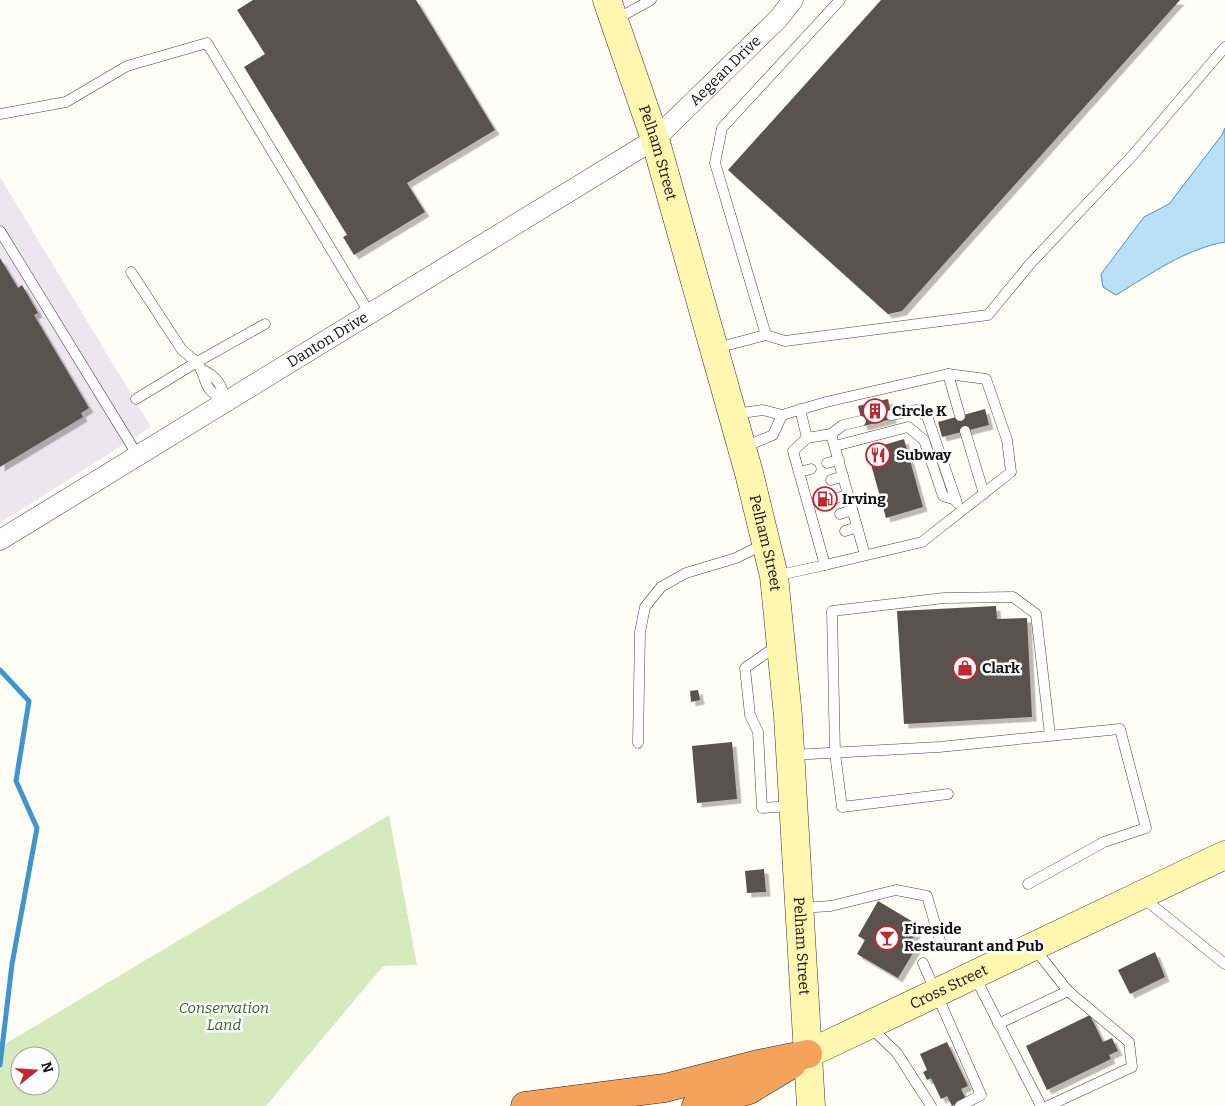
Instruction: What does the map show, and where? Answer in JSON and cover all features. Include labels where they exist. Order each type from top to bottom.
[{"type":"highway","points":[[526,1106],[665,1088],[758,1064],[808,1054]]},
{"type":"highway","points":[[696,1106],[750,1090],[808,1054]]},
{"type":"street","name":"Aegean Drive","points":[[655,139],[778,19],[793,0]]},
{"type":"street","name":"Pelham Street","points":[[611,10],[655,139],[714,348],[767,543],[774,576],[791,756],[811,1106]]},
{"type":"street","name":"Danton Drive","points":[[0,540],[655,139]]},
{"type":"street","name":"Cross Street","points":[[808,1054],[1225,855]]},
{"type":"lane","points":[[611,10],[651,0]]},
{"type":"lane","points":[[766,335],[715,163],[722,128],[840,0]]},
{"type":"lane","points":[[0,114],[66,102],[127,66],[207,43],[370,314]]},
{"type":"lane","points":[[714,348],[766,335],[785,341],[988,315],[1030,264],[1132,156],[1225,48]]},
{"type":"lane","points":[[0,231],[138,456]]},
{"type":"lane","points":[[131,272],[182,350],[199,366],[203,380],[211,393],[226,402]]},
{"type":"lane","points":[[136,400],[199,366],[265,324]]},
{"type":"lane","points":[[731,414],[763,410],[782,415],[948,374],[986,379],[1007,440],[1011,472],[922,542],[774,576]]},
{"type":"lane","points":[[948,374],[960,416]]},
{"type":"lane","points":[[800,410],[807,438]]},
{"type":"lane","points":[[891,415],[917,410],[928,416],[960,514]]},
{"type":"lane","points":[[741,449],[773,434],[782,415]]},
{"type":"lane","points":[[825,564],[793,451],[807,438],[832,434],[843,425],[861,421]]},
{"type":"lane","points":[[835,446],[908,427],[924,440],[944,496],[956,500]]},
{"type":"lane","points":[[965,431],[984,494]]},
{"type":"lane","points":[[832,434],[865,555]]},
{"type":"lane","points":[[827,464],[839,460]]},
{"type":"lane","points":[[799,472],[811,469]]},
{"type":"lane","points":[[831,480],[843,476]]},
{"type":"lane","points":[[804,488],[814,485]]},
{"type":"lane","points":[[837,498],[848,495]]},
{"type":"lane","points":[[809,506],[820,503]]},
{"type":"lane","points":[[840,514],[852,510]]},
{"type":"lane","points":[[813,521],[824,518]]},
{"type":"lane","points":[[845,530],[857,527]]},
{"type":"lane","points":[[818,539],[828,536]]},
{"type":"lane","points":[[638,743],[640,632],[645,607],[661,587],[686,573],[736,558],[767,543]]},
{"type":"lane","points":[[948,794],[842,808],[835,753],[832,611],[944,598],[1013,597],[1036,614],[1050,735]]},
{"type":"lane","points":[[782,649],[768,652],[745,668],[750,715],[758,732],[762,808],[794,806]]},
{"type":"lane","points":[[791,756],[939,747],[1120,728],[1146,828],[1104,842],[1028,884]]},
{"type":"lane","points":[[799,908],[830,906],[896,890],[927,896],[941,944]]},
{"type":"lane","points":[[1139,895],[1225,964]]},
{"type":"lane","points":[[1032,946],[1068,991],[1129,1042],[1132,1067],[1048,1106]]},
{"type":"lane","points":[[922,963],[982,1095],[960,1106]]},
{"type":"lane","points":[[974,974],[1041,1106]]},
{"type":"lane","points":[[998,1024],[1068,991]]},
{"type":"lane","points":[[868,1025],[897,1053],[931,1106]]},
{"type":"shaded area","points":[[0,177],[151,427],[0,523]]},
{"type":"green space","name":"Conservation Land","points":[[389,815],[417,965],[383,966],[266,1106],[0,1106],[0,1047]]},
{"type":"water","points":[[1225,128],[1225,242],[1210,245],[1182,256],[1116,295],[1103,287],[1101,274],[1144,217],[1169,204],[1222,135]]},
{"type":"building","points":[[253,0],[416,0],[495,130],[407,183],[425,212],[354,255],[343,237],[347,235],[244,67],[265,54],[237,10]]},
{"type":"building","points":[[881,0],[1180,0],[902,311],[888,314],[728,170]]},
{"type":"building","points":[[0,258],[18,288],[22,285],[38,313],[34,315],[89,408],[81,413],[83,417],[0,467]]},
{"type":"building","name":"Circle K","points":[[888,399],[892,419],[863,426],[858,406]]},
{"type":"building","points":[[985,409],[989,425],[942,437],[938,422]]},
{"type":"building","name":"Circle K","points":[[904,439],[923,507],[886,518],[867,450]]},
{"type":"building","name":"Clark","points":[[996,606],[997,619],[1027,618],[1032,717],[904,724],[897,611]]},
{"type":"building","points":[[698,690],[700,700],[691,702],[690,691]]},
{"type":"building","points":[[732,742],[737,799],[697,803],[692,746]]},
{"type":"building","points":[[764,869],[766,892],[747,893],[745,871]]},
{"type":"building","name":"Fireside Restaurant and Pub","points":[[878,901],[920,926],[911,941],[918,945],[898,978],[857,954],[865,940],[858,936]]},
{"type":"building","points":[[1155,952],[1165,977],[1130,994],[1118,970]]},
{"type":"building","points":[[1090,1015],[1103,1042],[1112,1038],[1118,1051],[1109,1055],[1111,1059],[1047,1090],[1026,1046]]},
{"type":"building","points":[[947,1042],[968,1086],[961,1089],[966,1099],[952,1106],[947,1096],[941,1099],[931,1078],[927,1080],[923,1072],[927,1070],[920,1054]]},
{"type":"waterway","points":[[0,670],[29,701],[16,781],[37,828],[12,964],[0,1065]]},
{"type":"place","name":"Circle K","points":[[875,411]]},
{"type":"place","name":"Subway","points":[[878,455]]},
{"type":"place","name":"Irving","points":[[825,499]]},
{"type":"place","name":"Clark","points":[[965,668]]},
{"type":"place","name":"Fireside Restaurant and Pub","points":[[887,938]]}]
